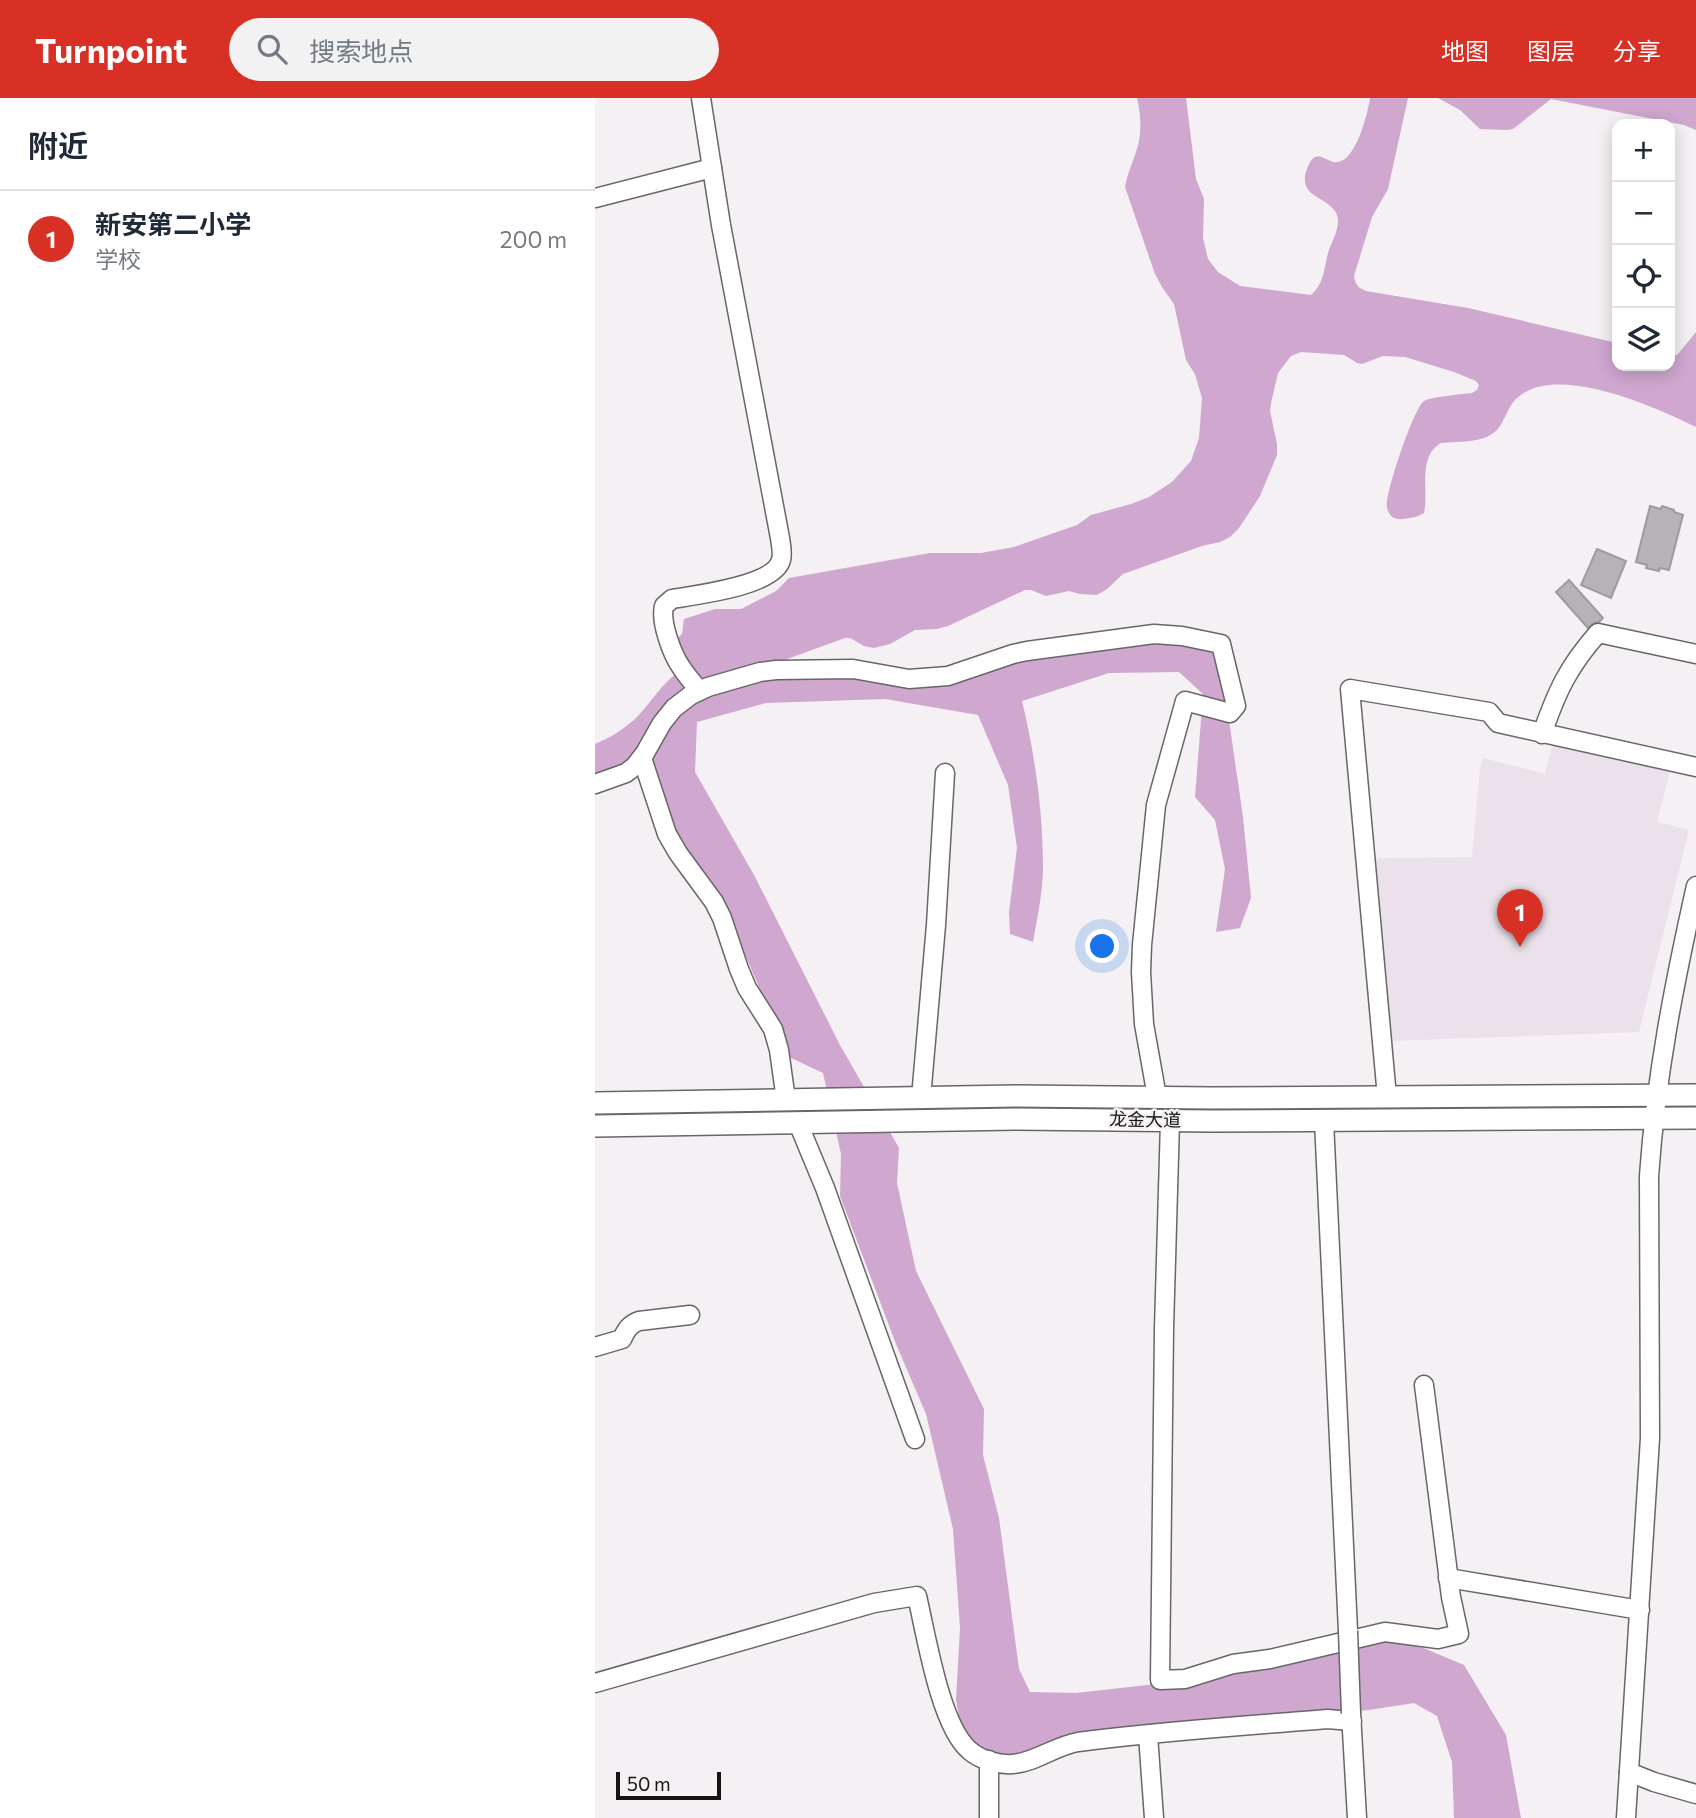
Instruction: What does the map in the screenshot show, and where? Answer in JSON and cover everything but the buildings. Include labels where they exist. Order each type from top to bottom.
[{"type":"main road","name":"龙金大道","points":[[595,1102],[1016,1096],[1696,1095]]},
{"type":"main road","name":"龙金大道","points":[[595,1126],[1016,1119],[1324,1121],[1696,1118]]},
{"type":"street","points":[[699,690],[681,668],[672,650],[662,616],[664,606],[672,599],[737,587],[754,581],[773,572],[782,559],[781,538],[720,225],[701,98]]},
{"type":"street","points":[[595,198],[712,168]]},
{"type":"street","points":[[1542,734],[1556,695],[1598,633],[1696,654]]},
{"type":"street","points":[[595,784],[626,773],[642,758],[674,708],[699,690],[760,672],[853,669],[909,679],[948,676],[1013,654],[1154,634],[1182,636],[1221,644],[1235,706],[1230,713],[1185,701],[1156,805],[1140,972],[1144,1024],[1157,1097]]},
{"type":"street","points":[[1387,1097],[1350,689],[1489,712],[1498,723],[1696,767]]},
{"type":"street","points":[[642,758],[667,834],[714,902],[747,988],[772,1029],[779,1050],[786,1100]]},
{"type":"street","points":[[921,1097],[936,925],[945,774]]},
{"type":"street","points":[[1626,1818],[1650,1437],[1649,1176],[1656,1096],[1670,1007],[1696,886]]},
{"type":"street","points":[[1170,1121],[1164,1329],[1160,1681],[1185,1679],[1233,1664],[1271,1659],[1385,1632],[1438,1639],[1459,1634],[1448,1578],[1425,1385]]},
{"type":"street","points":[[1324,1121],[1357,1818]]},
{"type":"street","points":[[807,1122],[825,1188],[915,1439]]},
{"type":"street","points":[[595,1346],[622,1339],[626,1330],[639,1321],[690,1315]]},
{"type":"street","points":[[1448,1578],[1640,1610]]},
{"type":"street","points":[[595,1683],[874,1603],[917,1595],[943,1706],[958,1737],[966,1748],[980,1758],[1016,1764],[1075,1743],[1352,1717]]},
{"type":"street","points":[[1147,1735],[1154,1818]]},
{"type":"street","points":[[989,1760],[989,1818]]},
{"type":"street","points":[[1629,1772],[1696,1794]]},
{"type":"shaded area","points":[[1137,98],[1186,98],[1196,179],[1204,199],[1203,238],[1208,259],[1218,272],[1240,286],[1311,295],[1322,278],[1338,222],[1331,206],[1311,193],[1305,184],[1310,162],[1320,156],[1338,162],[1350,153],[1360,135],[1370,98],[1408,98],[1388,189],[1372,217],[1354,276],[1357,285],[1366,291],[1468,308],[1612,342],[1612,371],[1675,371],[1675,356],[1696,332],[1696,427],[1657,409],[1606,391],[1580,386],[1534,388],[1514,401],[1500,426],[1489,436],[1441,443],[1434,449],[1426,466],[1424,513],[1397,519],[1389,514],[1387,500],[1401,452],[1419,407],[1424,401],[1472,393],[1479,385],[1476,381],[1454,372],[1405,357],[1383,356],[1362,364],[1344,355],[1301,352],[1291,356],[1278,373],[1271,403],[1277,455],[1260,496],[1230,537],[1123,574],[1097,595],[1069,591],[1046,596],[1025,590],[948,626],[915,630],[890,644],[874,648],[845,638],[779,662],[700,681],[674,641],[682,634],[684,619],[715,609],[741,609],[776,591],[789,578],[930,553],[981,553],[1014,547],[1077,525],[1091,515],[1149,497],[1172,482],[1191,461],[1199,438],[1202,398],[1195,374],[1186,360],[1174,304],[1155,274],[1125,187],[1140,136]]},
{"type":"shaded area","points":[[1438,98],[1696,98],[1696,130],[1675,123],[1675,119],[1653,119],[1551,99],[1513,129],[1508,130],[1480,129],[1460,110]]},
{"type":"shaded area","points":[[1160,639],[1212,647],[1222,672],[1243,817],[1251,898],[1240,928],[1216,932],[1225,869],[1215,820],[1195,797],[1203,694],[1179,672],[1109,673],[1022,701],[1031,742],[1043,846],[1042,886],[1033,942],[1010,934],[1009,912],[1017,848],[1008,785],[978,715],[885,699],[766,703],[697,722],[695,772],[754,875],[840,1045],[899,1148],[897,1183],[916,1271],[984,1409],[983,1455],[999,1518],[1019,1669],[1030,1692],[1076,1693],[1165,1683],[1322,1648],[1402,1639],[1464,1665],[1506,1735],[1521,1818],[1454,1818],[1452,1762],[1437,1716],[1414,1703],[1369,1710],[1083,1734],[1004,1765],[975,1747],[962,1733],[956,1700],[960,1628],[953,1529],[926,1414],[896,1344],[840,1196],[841,1154],[823,1073],[789,1057],[723,903],[673,836],[651,765],[663,732],[681,709],[712,693],[775,674],[847,672],[900,683],[1021,656]]},
{"type":"shaded area","points":[[680,671],[689,682],[636,760],[595,779],[595,744],[618,732],[633,720]]},
{"type":"shaded area","points":[[1554,738],[1671,767],[1657,822],[1689,830],[1639,1032],[1391,1041],[1372,862],[1377,858],[1472,857],[1483,758],[1545,774]]},
{"type":"place","name":"新安第二小学","points":[[1520,947]]}]
